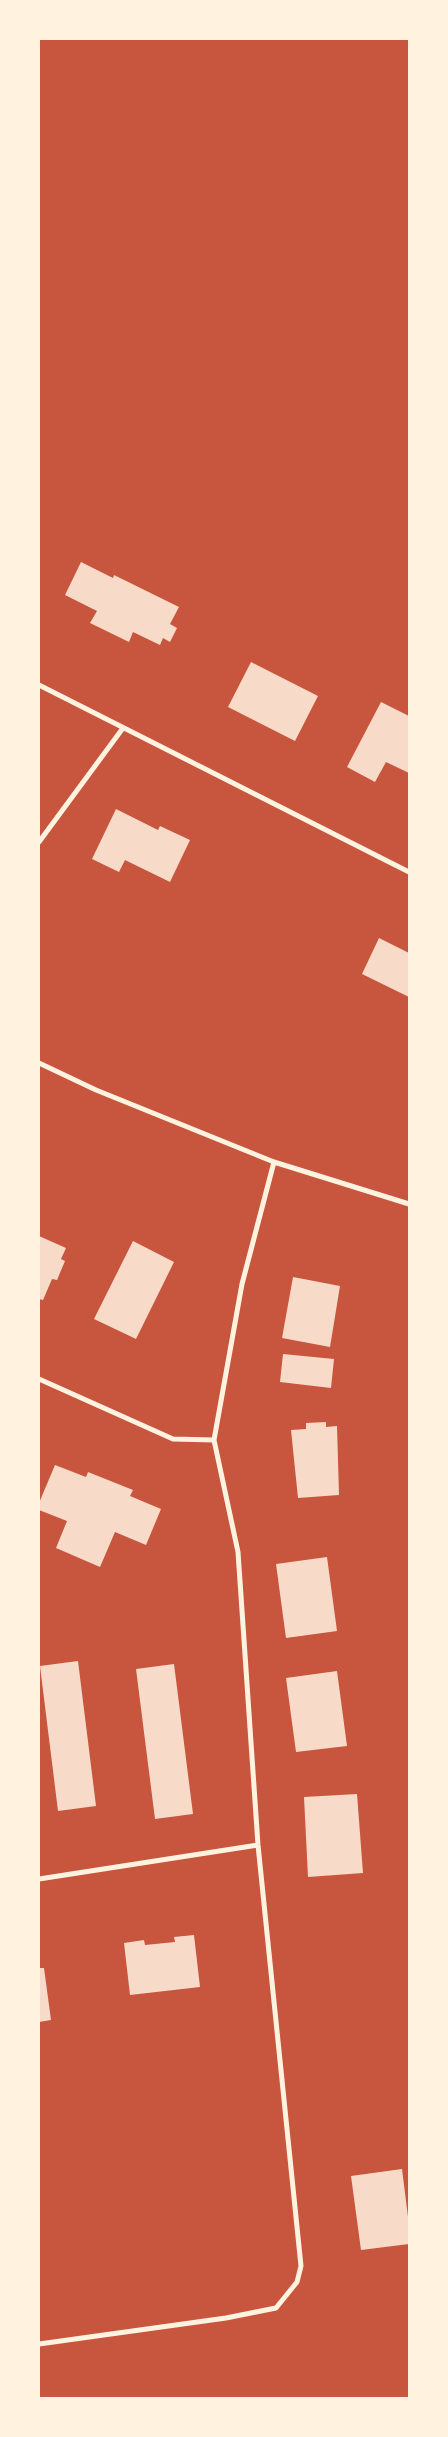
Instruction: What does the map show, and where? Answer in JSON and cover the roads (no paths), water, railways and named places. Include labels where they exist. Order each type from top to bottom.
[{"type":"street","points":[[39,685],[409,872]]},
{"type":"street","points":[[39,842],[123,728]]},
{"type":"street","points":[[39,1063],[96,1090],[274,1162],[409,1204]]},
{"type":"street","points":[[39,2344],[226,2318],[276,2308],[297,2282],[301,2266],[258,1845],[238,1552],[214,1440],[242,1284],[274,1162]]},
{"type":"street","points":[[39,1379],[173,1440],[214,1440]]},
{"type":"street","points":[[39,1879],[258,1845]]}]
